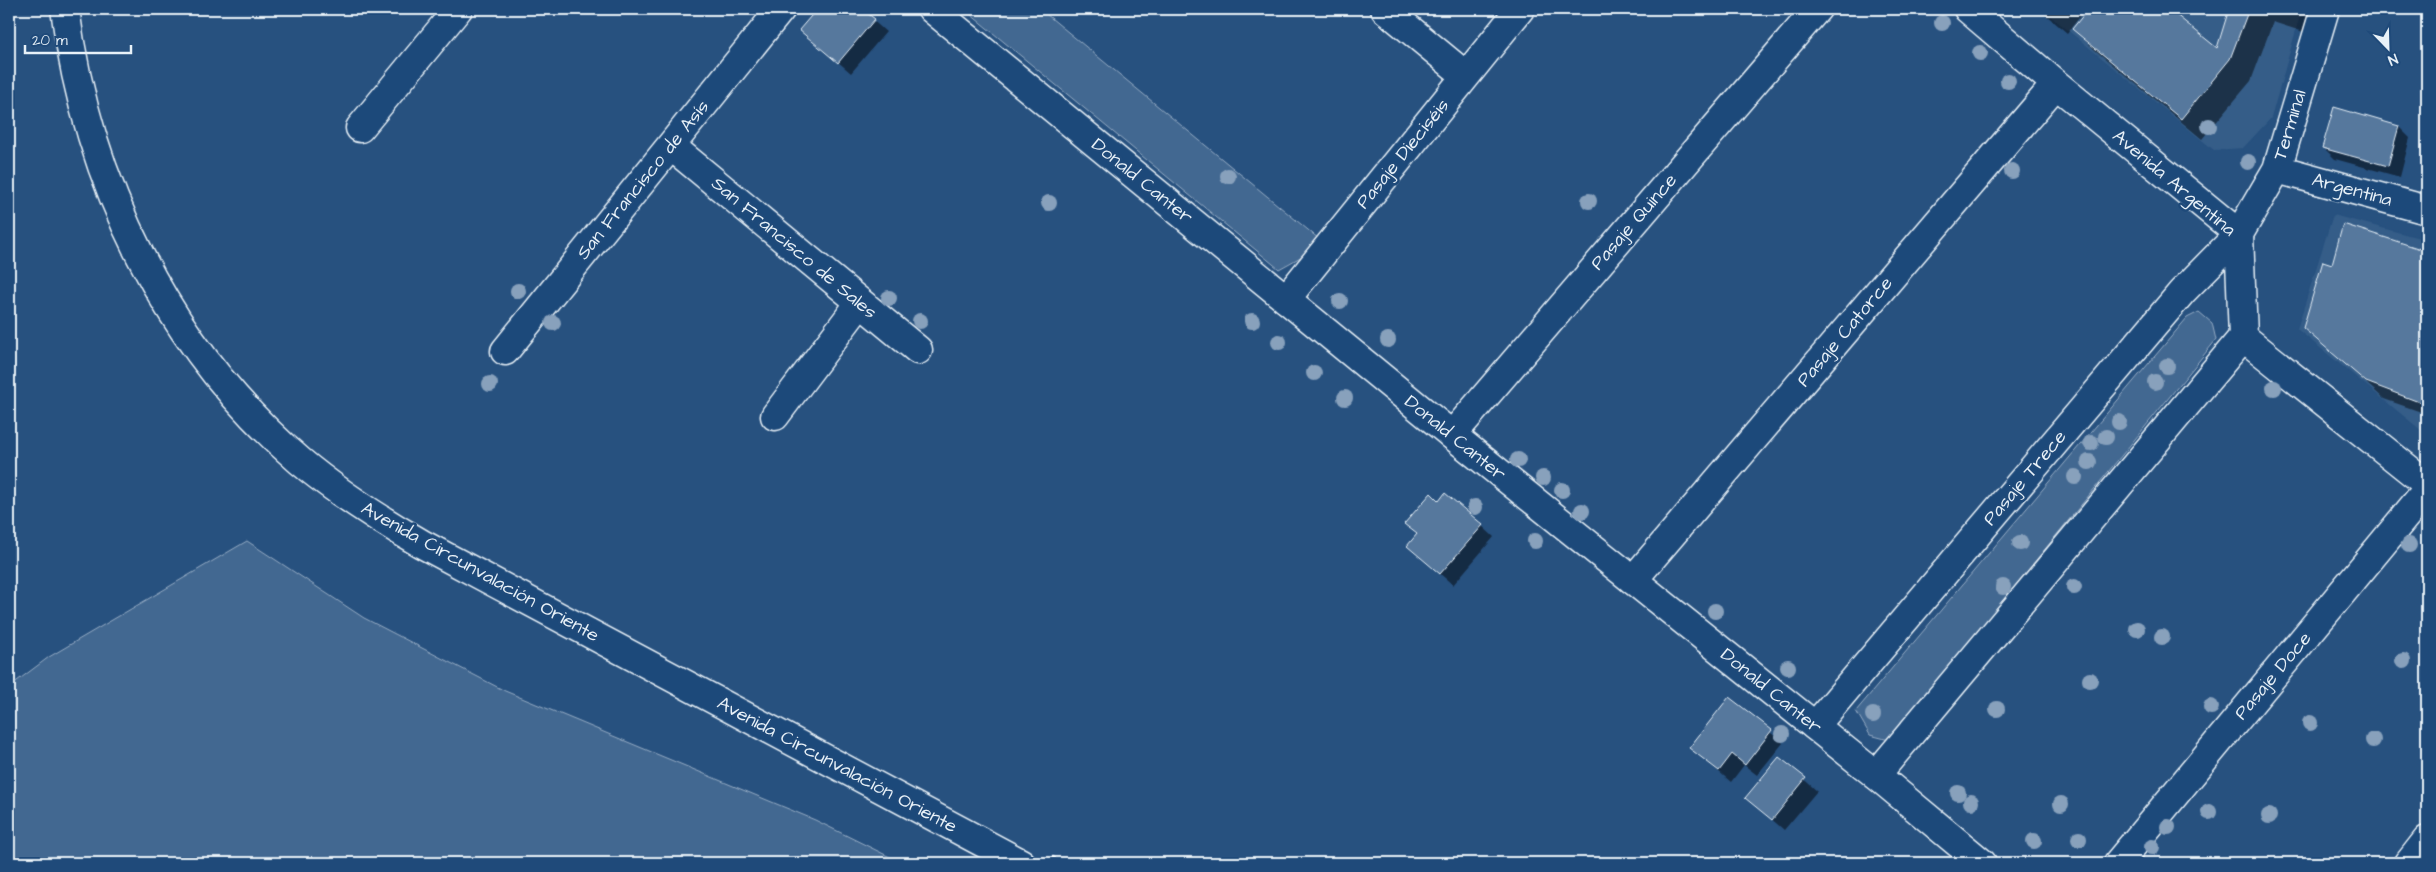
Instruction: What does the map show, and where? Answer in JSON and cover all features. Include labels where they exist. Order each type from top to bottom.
[{"type":"street","name":"Avenida Circunvalación Oriente","points":[[65,9],[70,46],[82,102],[98,156],[117,208],[141,258],[168,306],[234,396],[300,461],[379,519],[422,544],[1020,863]]},
{"type":"street","points":[[360,128],[458,9]]},
{"type":"street","name":"San Francisco de Asís","points":[[505,350],[781,9]]},
{"type":"street","name":"Donald Canter","points":[[932,9],[1452,435],[1876,775],[1982,863]]},
{"type":"street","points":[[1386,9],[1466,75]]},
{"type":"street","name":"Pasaje Dieciséis","points":[[1286,299],[1520,9]]},
{"type":"street","name":"Pasaje Quince","points":[[1452,435],[1817,9]]},
{"type":"street","name":"Avenida Argentina","points":[[1968,9],[2239,234],[2243,337]]},
{"type":"street","name":"Terminal","points":[[2239,234],[2277,169],[2325,9]]},
{"type":"street","name":"Pasaje Catorce","points":[[1634,580],[2056,84]]},
{"type":"street","name":"San Francisco de Sales","points":[[671,146],[918,350]]},
{"type":"street","name":"Argentina","points":[[2277,169],[2427,210]]},
{"type":"street","name":"Pasaje Trece","points":[[1815,726],[2182,292],[2239,234]]},
{"type":"street","points":[[775,416],[860,303]]},
{"type":"street","points":[[1876,775],[2243,337],[2427,484]]},
{"type":"street","name":"Pasaje Doce","points":[[2118,863],[2427,490]]},
{"type":"street","points":[[2408,863],[2427,840]]},
{"type":"path","points":[[1046,854],[1063,863]]},
{"type":"shaded area","points":[[964,9],[1040,9],[1319,239],[1306,254],[1279,269]]},
{"type":"shaded area","points":[[2042,9],[2302,9],[2271,118],[2243,148],[2214,150]]},
{"type":"shaded area","points":[[2333,215],[2427,240],[2427,435],[2297,329]]},
{"type":"shaded area","points":[[2199,312],[2212,323],[2216,340],[1889,740],[1870,735],[1856,711],[2187,318]]},
{"type":"shaded area","points":[[247,541],[364,618],[505,691],[815,820],[902,863],[9,863],[9,687],[49,657]]},
{"type":"building","points":[[817,9],[862,9],[875,19],[838,63],[799,30]]},
{"type":"building","points":[[2080,9],[2169,9],[2217,48],[2229,9],[2249,9],[2230,59],[2181,119],[2072,29],[2085,13]]},
{"type":"building","points":[[2334,107],[2399,126],[2388,166],[2322,148]]},
{"type":"building","points":[[2343,224],[2427,251],[2427,405],[2366,382],[2303,328],[2323,261],[2332,264]]},
{"type":"building","points":[[1431,493],[1439,501],[1445,493],[1483,525],[1440,574],[1407,546],[1417,534],[1404,524]]},
{"type":"building","points":[[1729,697],[1772,730],[1745,765],[1732,754],[1719,771],[1689,748]]},
{"type":"building","points":[[1779,757],[1806,778],[1772,820],[1745,798]]}]
